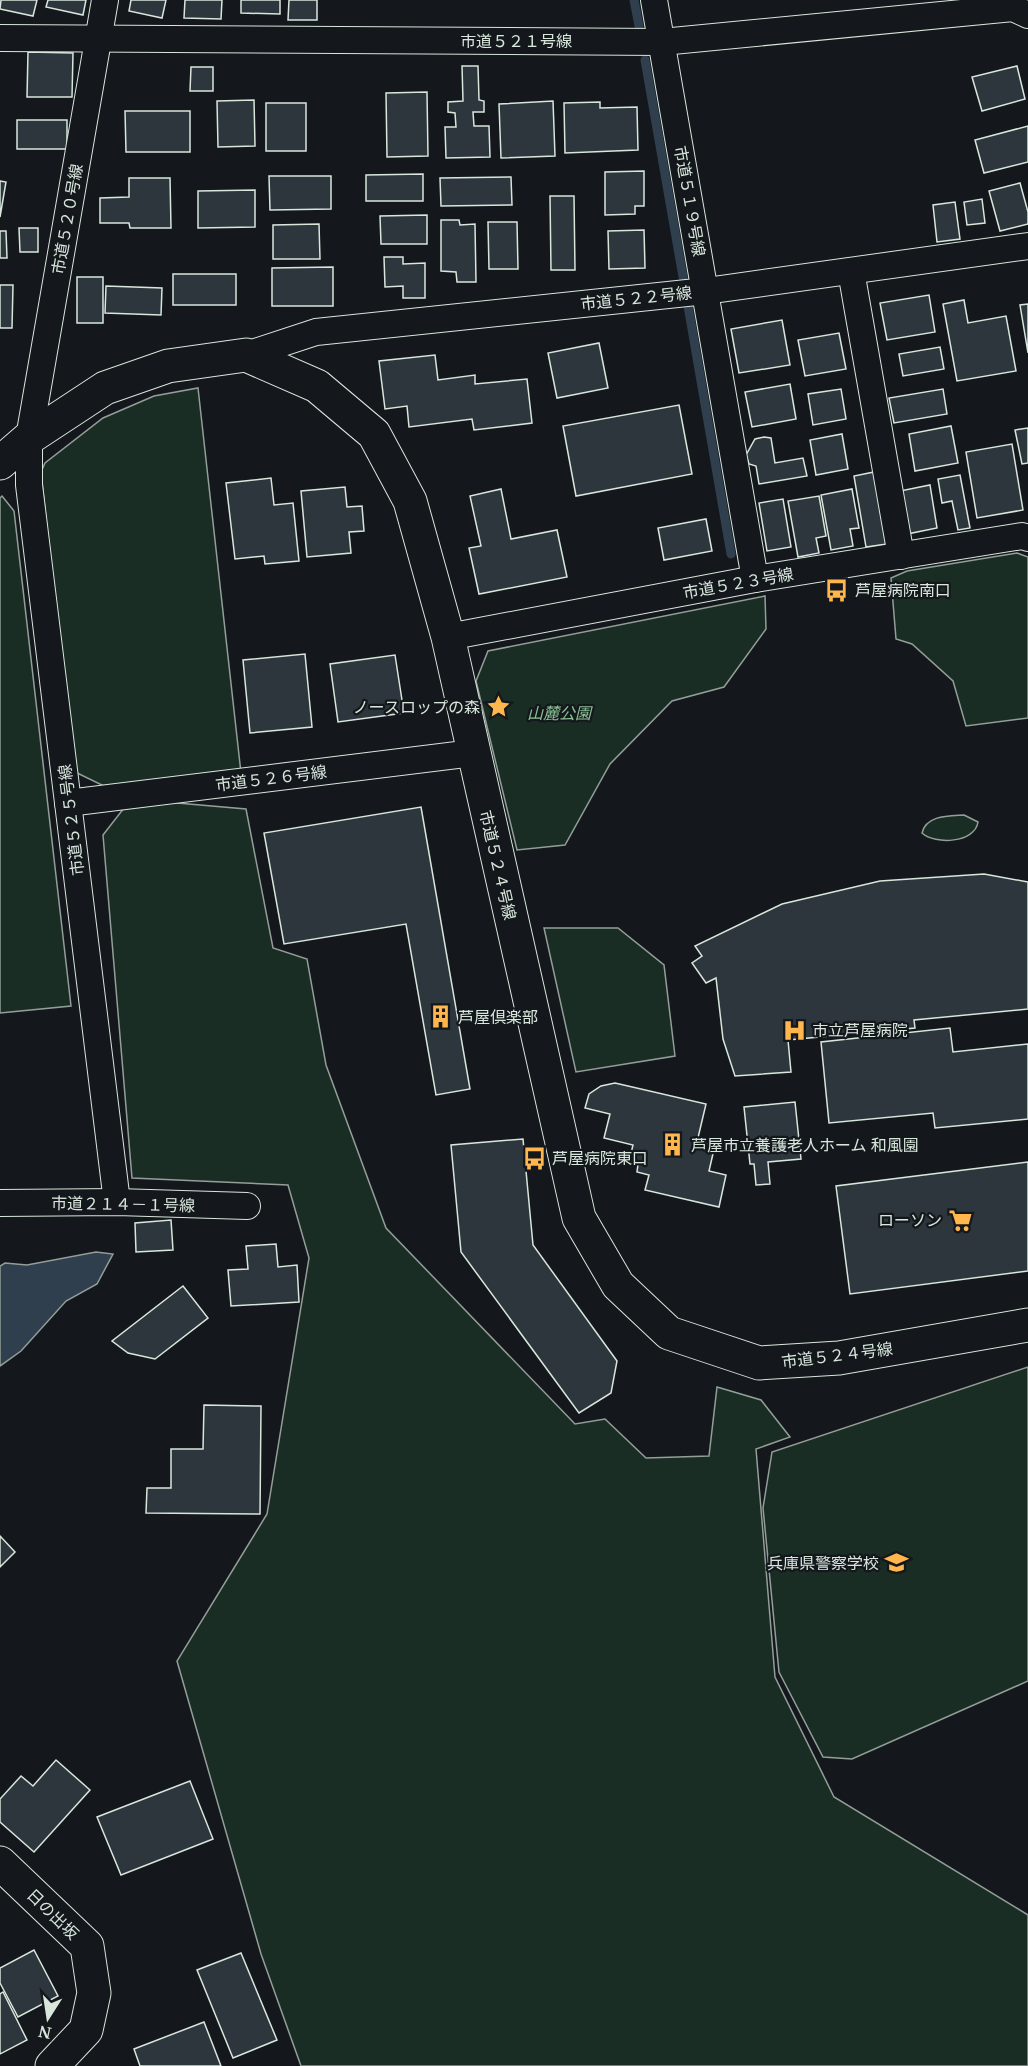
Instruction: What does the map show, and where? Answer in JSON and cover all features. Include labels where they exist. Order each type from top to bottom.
[{"type":"street","name":"市道５２０号線","points":[[30,438],[105,0]]},
{"type":"street","name":"市道５１９号線","points":[[654,0],[755,579]]},
{"type":"street","name":"市道５２１号線","points":[[0,38],[662,42],[1013,8],[1028,15]]},
{"type":"street","name":"市道５２２号線","points":[[246,355],[316,332],[706,291],[1028,246]]},
{"type":"street","points":[[851,270],[901,556]]},
{"type":"street","points":[[0,463],[30,438],[105,388],[168,366],[246,355]]},
{"type":"street","name":"市道５２４号線","points":[[246,355],[317,386],[374,434],[410,501],[448,636],[579,1218],[618,1285],[669,1333],[759,1363],[838,1358],[1028,1325]]},
{"type":"street","name":"市道５２５号線","points":[[30,438],[29,485],[117,1202]]},
{"type":"street","name":"市道５２３号線","points":[[448,636],[755,579],[1028,538]]},
{"type":"street","name":"市道５２６号線","points":[[68,803],[473,753]]},
{"type":"street","name":"市道２１４－１号線","points":[[0,1203],[117,1202],[247,1206]]},
{"type":"street","name":"日の出坂","points":[[0,1863],[87,1946],[94,1993],[86,2030],[52,2066]]},
{"type":"green space","points":[[198,388],[241,773],[112,790],[73,771],[41,472],[45,463],[103,418],[154,396]]},
{"type":"green space","points":[[2,496],[14,511],[71,1006],[0,1013],[0,498]]},
{"type":"green space","points":[[1017,553],[1028,557],[1028,718],[966,726],[953,681],[912,644],[896,639],[891,578],[907,571]]},
{"type":"green space","name":"山麓公園","points":[[765,596],[766,629],[724,687],[672,701],[610,764],[565,845],[517,850],[476,681],[488,651]]},
{"type":"green space","points":[[131,799],[246,809],[273,948],[307,959],[326,1065],[386,1228],[575,1424],[605,1419],[646,1458],[709,1456],[717,1387],[761,1400],[790,1437],[756,1449],[775,1677],[834,1797],[1028,1915],[1028,2066],[301,2066],[261,1954],[177,1661],[267,1514],[309,1258],[288,1185],[132,1178],[103,835]]},
{"type":"green space","points":[[964,815],[978,822],[970,834],[962,838],[936,839],[922,833],[924,827],[933,820],[945,816]]},
{"type":"green space","points":[[544,928],[618,928],[664,965],[675,1056],[576,1072]]},
{"type":"green space","name":"兵庫県警察学校","points":[[1028,1367],[1028,1681],[852,1759],[823,1757],[779,1672],[763,1508],[772,1452]]},
{"type":"water","points":[[96,1252],[113,1254],[97,1284],[66,1301],[21,1351],[0,1366],[0,1266],[5,1263],[27,1265]]},
{"type":"building","points":[[1,0],[37,0],[33,16],[0,9]]},
{"type":"building","points":[[48,0],[86,0],[83,15],[46,7]]},
{"type":"building","points":[[131,0],[166,0],[162,18],[129,11]]},
{"type":"building","points":[[185,0],[222,0],[221,19],[184,18]]},
{"type":"building","points":[[241,0],[280,0],[280,14],[241,13]]},
{"type":"building","points":[[289,0],[317,0],[317,20],[288,20]]},
{"type":"building","points":[[28,52],[73,53],[72,97],[27,97]]},
{"type":"building","points":[[462,66],[478,66],[479,100],[484,101],[484,112],[473,112],[474,126],[489,126],[490,157],[446,158],[445,127],[456,127],[455,113],[448,112],[448,102],[463,101]]},
{"type":"building","points":[[1017,66],[1025,99],[982,111],[972,77]]},
{"type":"building","points":[[191,67],[213,67],[213,91],[190,91]]},
{"type":"building","points":[[427,92],[428,156],[387,157],[386,93]]},
{"type":"building","points":[[254,100],[255,146],[218,147],[217,101]]},
{"type":"building","points":[[553,101],[555,156],[501,158],[499,104]]},
{"type":"building","points":[[600,102],[600,108],[637,107],[638,150],[565,153],[564,103]]},
{"type":"building","points":[[266,103],[306,103],[306,151],[266,151]]},
{"type":"building","points":[[125,111],[190,111],[190,152],[126,152]]},
{"type":"building","points":[[17,120],[67,120],[67,149],[17,149]]},
{"type":"building","points":[[1028,126],[1028,162],[984,173],[975,140]]},
{"type":"building","points":[[644,171],[644,206],[635,206],[635,214],[605,215],[605,172]]},
{"type":"building","points":[[423,174],[423,201],[366,201],[366,175]]},
{"type":"building","points":[[269,176],[331,176],[331,209],[270,210]]},
{"type":"building","points":[[511,177],[512,205],[441,206],[440,178]]},
{"type":"building","points":[[129,178],[170,178],[171,228],[130,228],[129,223],[100,223],[100,198],[129,197]]},
{"type":"building","points":[[0,181],[6,182],[0,217]]},
{"type":"building","points":[[1020,183],[1028,212],[1028,224],[1000,231],[989,191]]},
{"type":"building","points":[[255,190],[255,227],[198,228],[198,191]]},
{"type":"building","points":[[550,196],[574,196],[575,270],[551,270]]},
{"type":"building","points":[[982,199],[985,223],[967,225],[964,202]]},
{"type":"building","points":[[955,202],[960,239],[937,242],[933,205]]},
{"type":"building","points":[[427,215],[427,244],[381,244],[380,216]]},
{"type":"building","points":[[441,220],[459,220],[460,225],[475,224],[476,282],[457,282],[456,272],[441,271]]},
{"type":"building","points":[[488,222],[517,222],[518,269],[489,269]]},
{"type":"building","points":[[319,224],[320,259],[273,259],[273,225]]},
{"type":"building","points":[[19,228],[38,228],[38,252],[20,252]]},
{"type":"building","points":[[644,230],[645,268],[609,269],[608,231]]},
{"type":"building","points":[[0,231],[6,231],[7,258],[0,258]]},
{"type":"building","points":[[384,257],[403,257],[403,264],[425,263],[425,298],[403,298],[403,286],[385,287]]},
{"type":"building","points":[[333,267],[333,306],[272,306],[272,268]]},
{"type":"building","points":[[173,274],[236,274],[236,305],[173,305]]},
{"type":"building","points":[[77,277],[103,277],[103,323],[77,323]]},
{"type":"building","points":[[0,285],[13,285],[12,328],[0,328]]},
{"type":"building","points":[[106,286],[162,288],[161,315],[105,313]]},
{"type":"building","points":[[929,295],[935,332],[887,340],[880,303]]},
{"type":"building","points":[[964,300],[968,323],[1006,316],[1016,371],[957,381],[943,304]]},
{"type":"building","points":[[1028,304],[1028,353],[1020,305]]},
{"type":"building","points":[[782,320],[790,365],[739,373],[731,329]]},
{"type":"building","points":[[839,333],[846,369],[805,376],[798,340]]},
{"type":"building","points":[[599,343],[608,388],[557,398],[548,353]]},
{"type":"building","points":[[940,347],[944,369],[903,376],[899,354]]},
{"type":"building","points":[[435,355],[438,380],[475,375],[475,384],[527,379],[532,423],[474,430],[472,419],[409,427],[407,406],[385,409],[379,361]]},
{"type":"building","points":[[790,384],[796,419],[752,427],[745,392]]},
{"type":"building","points":[[841,389],[846,419],[813,425],[808,394]]},
{"type":"building","points":[[943,389],[947,414],[894,423],[889,398]]},
{"type":"building","points":[[679,405],[692,474],[576,496],[563,426]]},
{"type":"building","points":[[951,426],[958,463],[915,471],[909,434]]},
{"type":"building","points":[[1028,428],[1028,463],[1022,464],[1015,430]]},
{"type":"building","points":[[842,434],[848,469],[816,475],[810,440]]},
{"type":"building","points":[[771,438],[775,463],[803,458],[807,476],[759,484],[756,466],[749,464],[746,455],[755,439]]},
{"type":"building","points":[[1012,444],[1023,510],[977,518],[966,452]]},
{"type":"building","points":[[874,472],[887,544],[866,547],[854,476]]},
{"type":"building","points":[[960,475],[970,528],[958,530],[952,501],[942,503],[938,479]]},
{"type":"building","points":[[271,478],[274,505],[293,503],[299,561],[265,564],[264,556],[235,559],[226,483]]},
{"type":"building","points":[[930,485],[937,528],[907,534],[900,491]]},
{"type":"building","points":[[345,487],[347,507],[362,506],[364,531],[349,532],[351,553],[307,557],[301,491]]},
{"type":"building","points":[[501,489],[511,539],[557,530],[567,577],[479,594],[469,548],[481,546],[470,496]]},
{"type":"building","points":[[852,489],[859,528],[850,529],[853,546],[831,550],[821,495]]},
{"type":"building","points":[[819,496],[826,536],[816,538],[819,553],[798,557],[788,501]]},
{"type":"building","points":[[783,499],[791,547],[767,551],[759,503]]},
{"type":"building","points":[[706,519],[712,551],[664,560],[658,528]]},
{"type":"building","points":[[305,654],[312,727],[250,733],[243,660]]},
{"type":"building","points":[[395,655],[404,713],[338,722],[330,664]]},
{"type":"building","name":"芦屋倶楽部","points":[[421,807],[470,1089],[436,1095],[406,924],[284,944],[264,833]]},
{"type":"building","points":[[984,874],[1028,882],[1028,1009],[914,1020],[915,1028],[788,1040],[791,1072],[735,1076],[723,1039],[716,978],[706,983],[692,963],[702,956],[695,946],[782,904],[880,881]]},
{"type":"building","points":[[950,1028],[953,1052],[1028,1044],[1028,1119],[935,1128],[933,1113],[829,1123],[821,1042]]},
{"type":"building","name":"芦屋市立養護老人ホーム 和風園","points":[[615,1083],[706,1104],[697,1142],[715,1145],[709,1171],[726,1175],[719,1207],[645,1190],[649,1175],[637,1172],[638,1164],[629,1161],[633,1145],[604,1138],[610,1114],[585,1108],[589,1094],[601,1086]]},
{"type":"building","points":[[795,1102],[801,1159],[768,1162],[770,1184],[756,1185],[754,1164],[750,1164],[744,1107]]},
{"type":"building","points":[[523,1139],[533,1245],[617,1361],[611,1393],[579,1413],[461,1252],[451,1145]]},
{"type":"building","points":[[1028,1162],[1028,1271],[850,1294],[836,1186]]},
{"type":"building","points":[[171,1220],[173,1250],[136,1252],[135,1223]]},
{"type":"building","points":[[276,1244],[278,1267],[297,1265],[299,1302],[231,1306],[228,1270],[248,1269],[246,1246]]},
{"type":"building","points":[[183,1286],[208,1318],[155,1359],[128,1353],[112,1341]]},
{"type":"building","points":[[204,1405],[261,1406],[260,1514],[146,1513],[147,1488],[171,1488],[171,1449],[203,1449]]},
{"type":"building","points":[[0,1536],[15,1552],[0,1567]]},
{"type":"building","points":[[56,1760],[90,1790],[34,1852],[0,1822],[0,1799],[21,1776],[33,1786]]},
{"type":"building","points":[[190,1781],[213,1839],[121,1875],[97,1817]]},
{"type":"building","points":[[34,1950],[58,1996],[18,2017],[0,1983],[0,1968]]},
{"type":"building","points":[[241,1953],[277,2040],[233,2058],[197,1970]]},
{"type":"building","points":[[3,1992],[27,2040],[0,2054],[0,1994]]},
{"type":"building","points":[[204,2022],[221,2066],[140,2066],[134,2049]]},
{"type":"waterway","points":[[634,0],[639,26]]},
{"type":"waterway","points":[[645,60],[683,277]]},
{"type":"waterway","points":[[688,306],[731,554]]},
{"type":"place","name":"芦屋病院南口","points":[[837,590]]},
{"type":"place","name":"ノースロップの森","points":[[498,707]]},
{"type":"place","name":"芦屋倶楽部","points":[[440,1017]]},
{"type":"place","name":"市立芦屋病院","points":[[794,1030]]},
{"type":"place","name":"芦屋市立養護老人ホーム 和風園","points":[[673,1145]]},
{"type":"place","name":"芦屋病院東口","points":[[534,1158]]},
{"type":"place","name":"ローソン","points":[[960,1220]]},
{"type":"place","name":"兵庫県警察学校","points":[[897,1563]]}]
